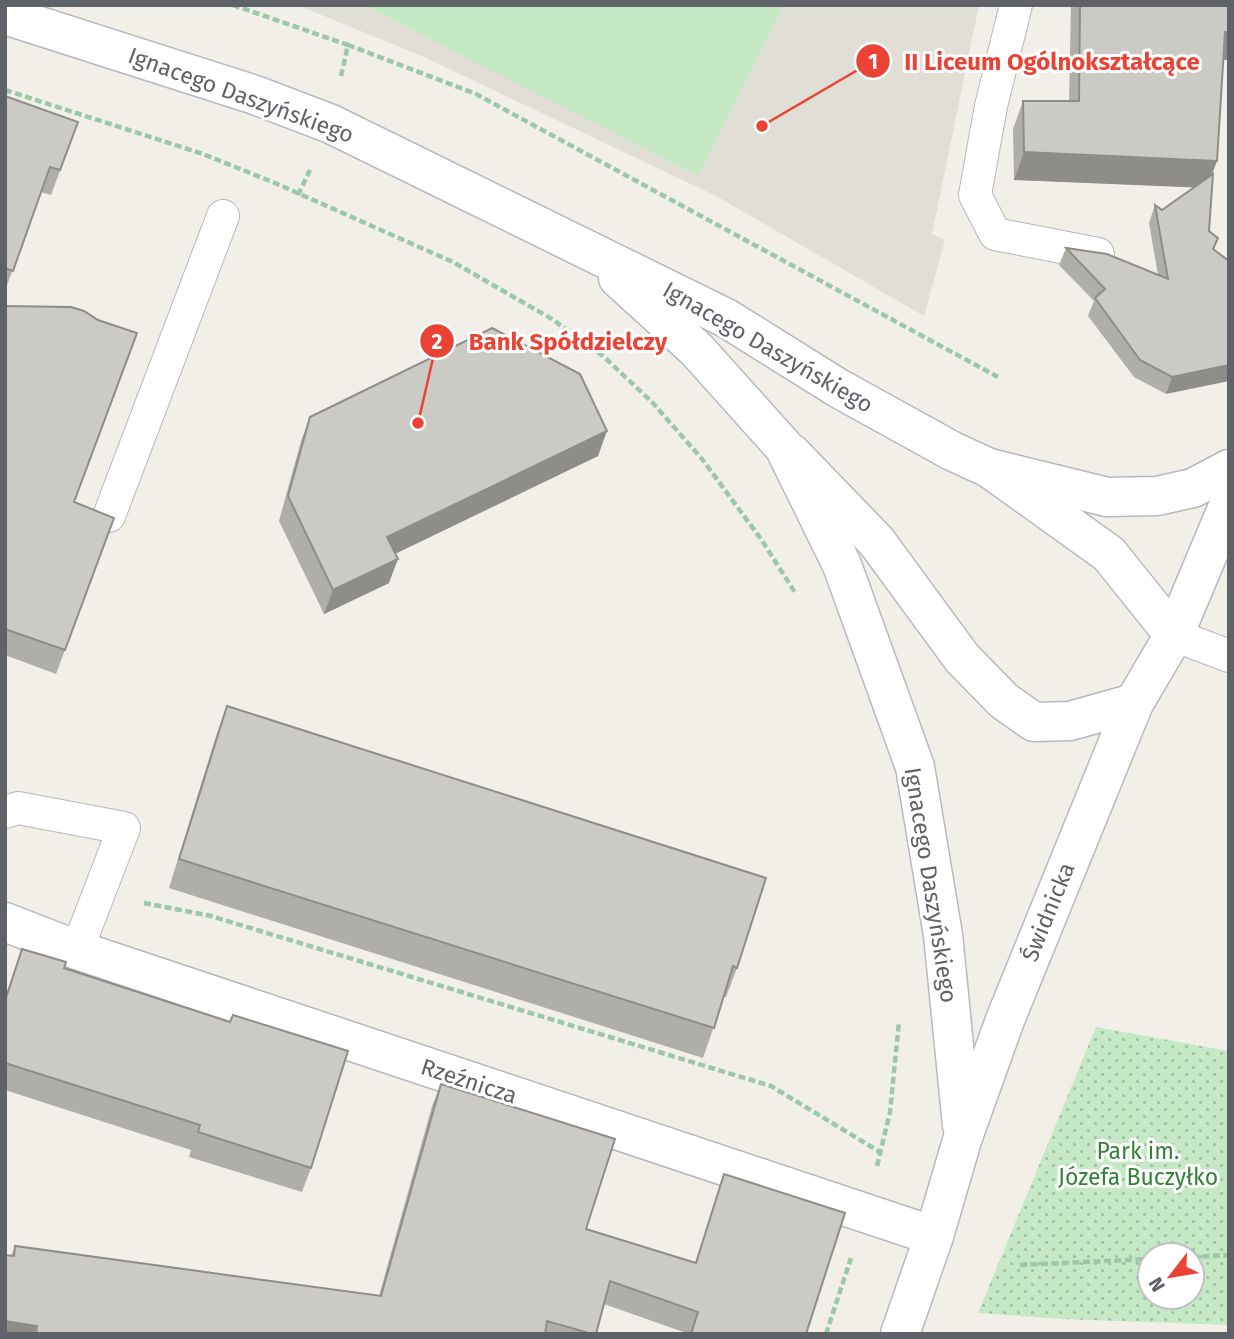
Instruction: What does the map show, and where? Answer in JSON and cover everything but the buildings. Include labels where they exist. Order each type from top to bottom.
[{"type":"street","name":"Ignacego Daszyńskiego","points":[[5,15],[255,95],[331,124],[726,318],[838,388],[989,468],[1109,554],[1174,635]]},
{"type":"street","name":"Ignacego Daszyńskiego","points":[[583,247],[697,350],[785,447],[877,542],[962,658],[1004,701],[1034,722],[1070,720],[1134,703]]},
{"type":"street","name":"Ignacego Daszyńskiego","points":[[785,447],[842,565],[915,767],[943,935],[963,1137]]},
{"type":"street","name":"Ignacego Daszyńskiego","points":[[989,468],[1107,497],[1157,496],[1193,488],[1229,469]]},
{"type":"street","name":"Świdnicka","points":[[900,1334],[934,1236],[963,1137],[1004,1020],[1134,703],[1174,635],[1229,504]]},
{"type":"street","name":"Rzeźnicza","points":[[5,922],[77,950],[934,1236]]},
{"type":"lane","points":[[1016,5],[991,106],[975,194],[995,234],[1098,254]]},
{"type":"lane","points":[[109,516],[223,216]]},
{"type":"lane","points":[[1174,635],[1229,656]]},
{"type":"lane","points":[[5,812],[18,808],[124,828],[77,950]]},
{"type":"path","points":[[233,5],[476,94],[998,377]]},
{"type":"path","points":[[298,195],[331,124],[348,45]]},
{"type":"path","points":[[5,90],[203,154],[453,262],[552,319],[603,356],[652,402],[702,459],[761,539],[800,602]]},
{"type":"path","points":[[133,901],[211,916],[771,1086],[880,1153]]},
{"type":"path","points":[[874,1178],[890,1112],[900,1013]]},
{"type":"path","points":[[826,1334],[854,1247]]},
{"type":"path","points":[[1206,1256],[1229,1255]]},
{"type":"path","points":[[1020,1265],[1136,1260]]},
{"type":"shaded area","points":[[297,5],[979,5],[932,234],[945,240],[924,316],[716,196],[422,56]]},
{"type":"green space","points":[[364,5],[784,5],[698,176]]},
{"type":"green space","name":"Park im. Józefa Buczyłko","points":[[1096,1027],[1229,1051],[1229,1325],[978,1313]]},
{"type":"place","name":"II Liceum Ogólnokształcące","points":[[762,126]]},
{"type":"place","name":"Bank Spółdzielczy","points":[[418,423]]}]
